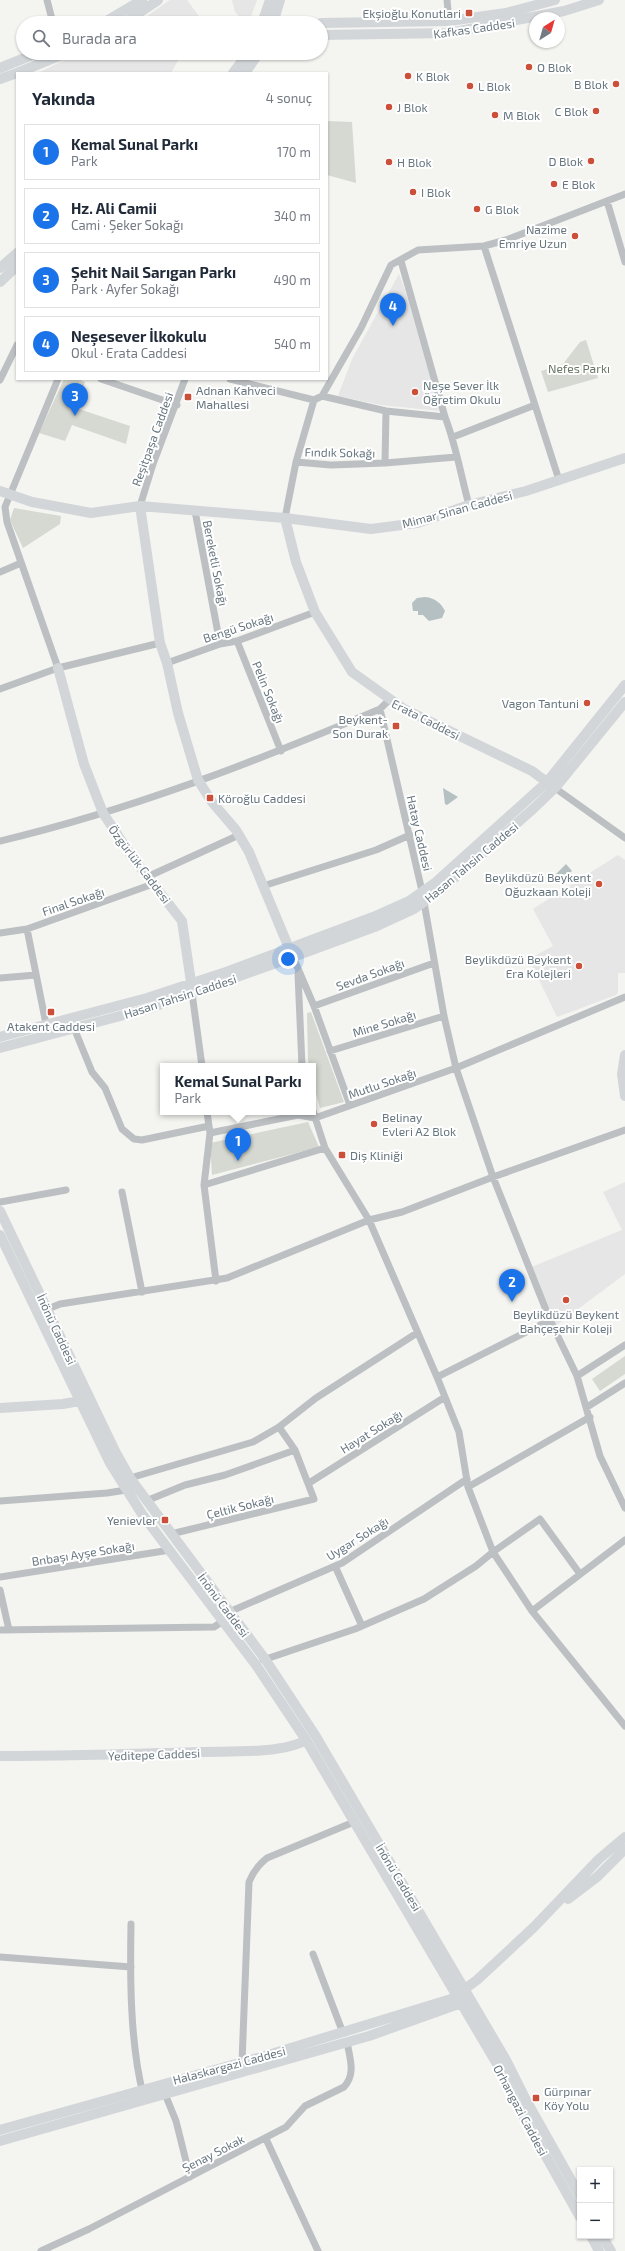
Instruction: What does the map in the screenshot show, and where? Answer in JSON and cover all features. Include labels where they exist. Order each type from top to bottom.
[{"type":"main road","points":[[115,16],[142,0]]},
{"type":"main road","points":[[134,16],[158,0]]},
{"type":"main road","points":[[264,16],[270,0]]},
{"type":"main road","points":[[275,16],[280,0]]},
{"type":"main road","name":"Kafkas Caddesi","points":[[328,23],[449,21],[506,13],[555,0]]},
{"type":"main road","name":"Kafkas Caddesi","points":[[328,35],[449,33],[510,23],[564,11],[599,0]]},
{"type":"main road","points":[[449,21],[449,33]]},
{"type":"main road","points":[[0,68],[20,60]]},
{"type":"main road","points":[[19,72],[48,60]]},
{"type":"main road","points":[[235,72],[243,60]]},
{"type":"main road","points":[[246,72],[254,60]]},
{"type":"main road","points":[[0,79],[16,73]]},
{"type":"main road","points":[[0,282],[11,267],[16,255]]},
{"type":"main road","name":"Mimar Sinan Caddesi","points":[[140,506],[285,518],[371,529],[417,523],[469,505],[526,491],[625,458]]},
{"type":"main road","points":[[5,493],[32,502],[91,513],[140,506],[160,643],[167,663],[178,713],[198,780],[212,802],[239,835],[263,886],[291,953]]},
{"type":"main road","name":"Erata Caddesi","points":[[285,518],[296,562],[315,612],[352,672],[389,700],[532,771],[551,785]]},
{"type":"main road","name":"Özgürlük Caddesi","points":[[58,668],[84,764],[103,813],[150,881],[182,921],[192,988]]},
{"type":"main road","points":[[551,785],[625,685]]},
{"type":"main road","name":"Hasan Tahsin Caddesi","points":[[0,1048],[150,1008],[192,988],[291,953],[377,926],[414,910],[442,889],[533,809],[551,785],[625,702]]},
{"type":"main road","name":"Hasan Tahsin Caddesi","points":[[291,953],[409,901],[436,882],[551,785]]},
{"type":"main road","name":"Hasan Tahsin Caddesi","points":[[0,1037],[147,998],[192,988]]},
{"type":"main road","points":[[625,1055],[622,1074],[625,1096]]},
{"type":"main road","name":"İnönü Caddesi","points":[[0,1211],[48,1310],[85,1400],[130,1478],[228,1612],[265,1659],[292,1708],[338,1773],[359,1820],[401,1881],[463,1997]]},
{"type":"main road","points":[[0,1235],[38,1314],[85,1400],[110,1463],[126,1490],[256,1665],[292,1708],[306,1740],[329,1778],[359,1820],[392,1886],[463,1997]]},
{"type":"main road","points":[[38,1314],[48,1310]]},
{"type":"main road","points":[[0,1408],[85,1400]]},
{"type":"main road","points":[[162,1540],[171,1534]]},
{"type":"main road","name":"Yeditepe Caddesi","points":[[0,1756],[247,1751],[292,1747],[306,1740]]},
{"type":"main road","points":[[329,1778],[338,1773]]},
{"type":"main road","points":[[0,2142],[347,2042],[463,1997],[550,1912],[599,1859],[625,1837]]},
{"type":"main road","points":[[550,1912],[597,1877],[625,1849]]},
{"type":"main road","points":[[392,1886],[401,1881]]},
{"type":"main road","name":"Halaskargazi Caddesi","points":[[0,2130],[343,2033],[451,1999],[463,1997]]},
{"type":"main road","name":"Orhangazi Caddesi","points":[[463,1997],[501,2062],[521,2102],[539,2133],[563,2165],[577,2191]]},
{"type":"main road","points":[[343,2033],[347,2042]]},
{"type":"main road","points":[[241,2073],[242,2062]]},
{"type":"main road","name":"Orhangazi Caddesi","points":[[539,2133],[553,2169],[577,2212]]},
{"type":"main road","points":[[553,2169],[563,2165]]},
{"type":"main road","points":[[593,2239],[599,2251]]},
{"type":"main road","points":[[604,2239],[611,2251]]},
{"type":"street","points":[[47,0],[51,16]]},
{"type":"street","points":[[447,0],[449,21]]},
{"type":"street","points":[[234,380],[314,400],[322,396],[361,328],[391,266],[418,250],[484,246],[506,240],[625,194]]},
{"type":"street","points":[[607,201],[625,262]]},
{"type":"street","points":[[484,246],[559,480]]},
{"type":"street","points":[[401,261],[445,417],[453,436],[456,458],[469,505]]},
{"type":"street","points":[[0,380],[16,347]]},
{"type":"street","points":[[58,380],[5,493],[5,507],[7,522],[58,668]]},
{"type":"street","points":[[103,380],[177,405]]},
{"type":"street","name":"Reşitpaşa Caddesi","points":[[140,506],[153,464],[177,405],[185,380]]},
{"type":"street","points":[[322,396],[386,411],[445,417]]},
{"type":"street","points":[[285,518],[296,462],[314,400]]},
{"type":"street","points":[[453,436],[535,405]]},
{"type":"street","points":[[385,463],[386,411]]},
{"type":"street","name":"Fındık Sokağı","points":[[296,462],[331,465],[456,458]]},
{"type":"street","name":"Bereketli Sokağı","points":[[195,511],[220,644]]},
{"type":"street","points":[[0,572],[21,563]]},
{"type":"street","name":"Bengü Sokağı","points":[[167,663],[220,644],[237,641],[315,612]]},
{"type":"street","name":"Pelin Sokağı","points":[[237,641],[281,751]]},
{"type":"street","points":[[0,690],[58,668],[160,643]]},
{"type":"street","points":[[0,841],[103,813],[281,751],[380,709],[389,700]]},
{"type":"street","name":"Hatay Caddesi","points":[[380,709],[422,891],[444,1016],[456,1068],[493,1177],[550,1320],[577,1376],[600,1456],[625,1508]]},
{"type":"street","points":[[551,785],[625,838]]},
{"type":"street","name":"Final Sokağı","points":[[0,933],[27,929],[150,881],[239,835]]},
{"type":"street","points":[[263,886],[376,850],[410,835]]},
{"type":"street","points":[[27,929],[46,1024]]},
{"type":"street","points":[[291,953],[314,1006],[350,1105]]},
{"type":"street","name":"Sevda Sokağı","points":[[314,1006],[434,963]]},
{"type":"street","points":[[297,968],[302,1063]]},
{"type":"street","points":[[0,978],[36,975]]},
{"type":"street","points":[[192,988],[202,1063]]},
{"type":"street","name":"Mutlu Sokağı","points":[[316,1114],[350,1105],[456,1068],[625,997]]},
{"type":"street","name":"Mine Sokağı","points":[[330,1051],[444,1016]]},
{"type":"street","points":[[74,1028],[92,1072],[102,1083],[122,1129],[127,1134],[142,1140],[209,1126]]},
{"type":"street","points":[[207,1115],[210,1134],[204,1185],[216,1281]]},
{"type":"street","points":[[210,1134],[298,1115]]},
{"type":"street","points":[[314,1115],[325,1148],[369,1220],[437,1377],[458,1432],[468,1487],[493,1552],[532,1611],[625,1726]]},
{"type":"street","points":[[48,1310],[60,1304],[216,1281],[369,1220],[402,1212],[493,1177],[625,1130]]},
{"type":"street","points":[[204,1185],[325,1148]]},
{"type":"street","points":[[0,1202],[66,1190]]},
{"type":"street","points":[[122,1192],[142,1292]]},
{"type":"street","points":[[437,1377],[550,1320]]},
{"type":"street","points":[[130,1478],[252,1442],[279,1427],[316,1398],[417,1333]]},
{"type":"street","points":[[577,1376],[625,1346]]},
{"type":"street","points":[[586,1407],[625,1383]]},
{"type":"street","name":"Hayat Sokağı","points":[[309,1483],[445,1397]]},
{"type":"street","points":[[468,1487],[590,1417]]},
{"type":"street","points":[[279,1427],[294,1450],[309,1483]]},
{"type":"street","points":[[146,1501],[185,1485],[225,1474],[294,1450]]},
{"type":"street","name":"Uygar Sokağı","points":[[228,1612],[335,1566],[467,1479]]},
{"type":"street","name":"Çeltik Sokağı","points":[[171,1534],[314,1499],[309,1483]]},
{"type":"street","points":[[0,1501],[107,1493],[126,1490]]},
{"type":"street","points":[[256,1665],[265,1659],[362,1626],[424,1599],[476,1566],[493,1552],[540,1519],[580,1574]]},
{"type":"street","points":[[532,1611],[625,1540]]},
{"type":"street","name":"Bnbaşı Ayşe Sokağı","points":[[0,1577],[170,1550]]},
{"type":"street","points":[[335,1566],[362,1626]]},
{"type":"street","points":[[0,1590],[9,1630]]},
{"type":"street","points":[[0,1630],[214,1627],[223,1621]]},
{"type":"street","points":[[242,2062],[249,1882],[251,1876],[258,1866],[267,1858],[359,1820]]},
{"type":"street","points":[[131,1924],[131,1967],[136,2044],[142,2089],[145,2100]]},
{"type":"street","points":[[313,1954],[343,2033]]},
{"type":"street","points":[[0,1957],[131,1967]]},
{"type":"street","name":"Şenay Sokak","points":[[42,2251],[89,2229],[190,2176],[266,2139],[286,2127],[305,2106],[344,2087],[348,2083],[352,2076],[352,2068],[347,2042]]},
{"type":"street","points":[[165,2094],[176,2121],[190,2176]]},
{"type":"street","points":[[266,2139],[318,2251]]},
{"type":"shaded area","points":[[170,0],[187,0],[199,16],[147,16]]},
{"type":"shaded area","points":[[232,0],[257,0],[251,16],[239,16],[235,12]]},
{"type":"shaded area","points":[[65,60],[178,60],[172,72],[40,72]]},
{"type":"shaded area","points":[[399,274],[406,293],[440,411],[381,405],[338,396],[352,359]]},
{"type":"shaded area","points":[[425,597],[437,601],[442,606],[445,611],[442,618],[429,621],[423,615],[418,615],[418,611],[413,611],[412,603],[417,598]]},
{"type":"shaded area","points":[[443,788],[458,797],[447,805],[445,804]]},
{"type":"shaded area","points":[[618,855],[625,860],[625,973],[618,973],[618,992],[616,995],[557,1017],[529,959],[553,946],[533,909]]},
{"type":"shaded area","points":[[566,864],[572,871],[561,881],[555,875]]},
{"type":"shaded area","name":"Beylikdüzü Beykent Bahçeşehir Koleji","points":[[625,1182],[625,1274],[554,1327],[529,1268],[622,1230],[603,1192]]},
{"type":"green space","points":[[328,121],[352,122],[356,183],[328,175]]},
{"type":"green space","name":"Nefes Parkı","points":[[586,340],[598,378],[548,392],[541,371],[563,364],[580,342]]},
{"type":"green space","points":[[64,380],[80,380],[85,382],[76,408],[130,426],[126,444],[72,425],[65,441],[39,433]]},
{"type":"green space","points":[[14,508],[61,516],[60,524],[23,548],[10,520]]},
{"type":"green space","points":[[311,1012],[344,1102],[320,1108],[316,1094],[316,1063],[308,1063],[308,1060],[307,1013]]},
{"type":"green space","points":[[308,1122],[319,1147],[212,1175],[210,1143]]},
{"type":"green space","points":[[625,1356],[625,1374],[600,1391],[592,1379]]},
{"type":"place","name":"Ekşioğlu Konutlari","points":[[469,13]]},
{"type":"place","name":"O Blok","points":[[529,67]]},
{"type":"place","name":"K Blok","points":[[408,76]]},
{"type":"place","name":"B Blok","points":[[616,84]]},
{"type":"place","name":"L Blok","points":[[470,86]]},
{"type":"place","name":"J Blok","points":[[389,107]]},
{"type":"place","name":"C Blok","points":[[596,111]]},
{"type":"place","name":"M Blok","points":[[495,115]]},
{"type":"place","name":"D Blok","points":[[591,161]]},
{"type":"place","name":"H Blok","points":[[389,162]]},
{"type":"place","name":"E Blok","points":[[554,184]]},
{"type":"place","name":"I Blok","points":[[413,192]]},
{"type":"place","name":"G Blok","points":[[477,209]]},
{"type":"place","name":"Nazime Emriye Uzun","points":[[575,236]]},
{"type":"place","name":"Neşesever İlkokulu","points":[[393,326]]},
{"type":"place","name":"Neşe Sever İlk Öğretim Okulu","points":[[415,392]]},
{"type":"place","name":"Adnan Kahveci Mahallesi","points":[[188,397]]},
{"type":"place","name":"Şehit Nail Sarıgan Parkı","points":[[75,416]]},
{"type":"place","name":"Vagon Tantuni","points":[[587,703]]},
{"type":"place","name":"Beykent- Son Durak","points":[[396,726]]},
{"type":"place","name":"Köroğlu Caddesi","points":[[210,798]]},
{"type":"place","name":"Beylikdüzü Beykent Oğuzkaan Koleji","points":[[599,884]]},
{"type":"place","name":"Beylikdüzü Beykent Era Kolejleri","points":[[579,966]]},
{"type":"place","name":"Atakent Caddesi","points":[[51,1012]]},
{"type":"place","name":"Belinay Evleri A2 Blok","points":[[374,1124]]},
{"type":"place","name":"Diş Kliniği","points":[[342,1155]]},
{"type":"place","name":"Kemal Sunal Parkı","points":[[238,1161]]},
{"type":"place","name":"Beylikdüzü Beykent Bahçeşehir Koleji","points":[[566,1300]]},
{"type":"place","name":"Hz. Ali Camii","points":[[512,1302]]},
{"type":"place","name":"Yenievler","points":[[165,1520]]},
{"type":"place","name":"Gürpınar Köy Yolu","points":[[536,2098]]}]
